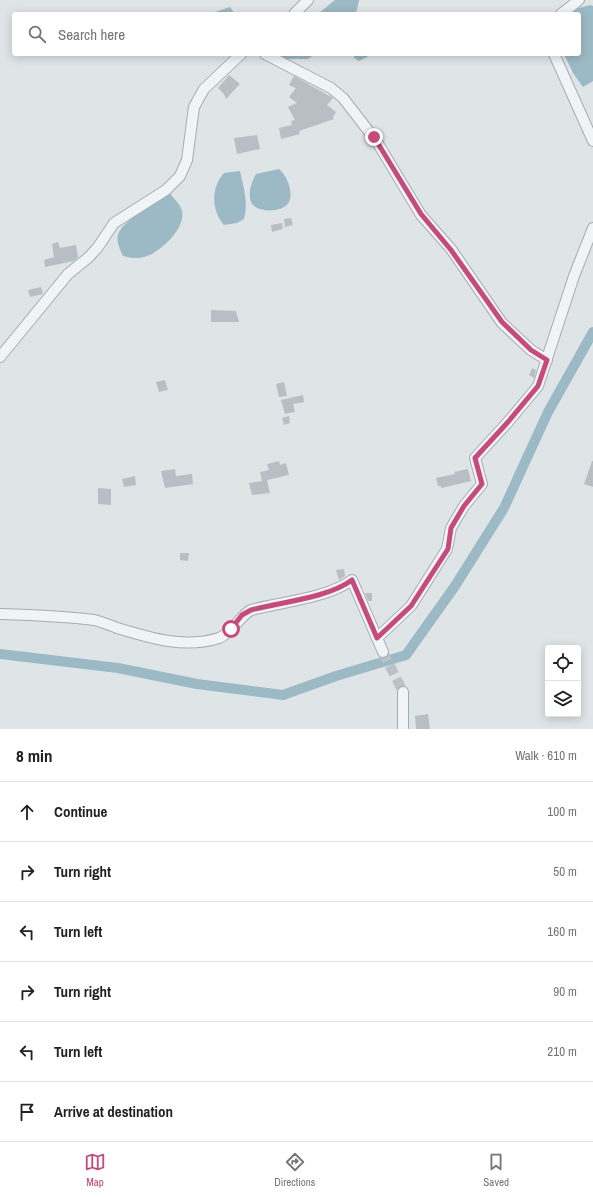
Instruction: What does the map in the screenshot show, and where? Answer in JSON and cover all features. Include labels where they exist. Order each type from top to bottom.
[{"type":"street","points":[[296,12],[308,0]]},
{"type":"street","points":[[564,12],[579,0]]},
{"type":"street","points":[[0,357],[68,274],[89,258],[114,222],[166,190],[180,176],[187,160],[194,107],[204,89],[239,56]]},
{"type":"street","points":[[269,56],[331,88],[343,98],[374,138],[421,214],[451,250],[497,316],[531,350],[547,360]]},
{"type":"street","points":[[555,56],[593,141]]},
{"type":"street","points":[[377,638],[411,606],[448,549],[451,528],[464,506],[482,484],[475,458],[538,386],[574,276],[593,228]]},
{"type":"street","points":[[0,614],[56,616],[96,621],[160,640],[201,642],[220,637],[231,629],[242,615],[251,610],[307,598],[342,587],[352,580],[383,652]]},
{"type":"street","points":[[402,692],[403,729]]},
{"type":"water","points":[[335,0],[359,0],[356,12],[320,12]]},
{"type":"water","points":[[590,5],[593,6],[593,81],[583,87],[573,73],[565,56],[581,56],[581,12],[572,12],[579,8]]},
{"type":"water","points":[[230,7],[234,12],[215,12]]},
{"type":"water","points":[[276,56],[312,56],[308,59],[287,59]]},
{"type":"water","points":[[354,56],[368,56],[359,61],[354,58]]},
{"type":"water","points":[[279,169],[288,182],[290,188],[291,194],[288,204],[275,210],[259,209],[251,203],[250,198],[252,182],[256,174]]},
{"type":"water","points":[[240,171],[246,201],[244,219],[237,223],[224,225],[215,206],[214,199],[217,185],[224,173]]},
{"type":"water","points":[[170,193],[180,206],[182,215],[181,223],[172,238],[158,250],[144,257],[131,258],[123,256],[118,240],[118,235],[121,230],[133,218]]},
{"type":"building","points":[[229,75],[240,84],[226,99],[224,94],[218,88]]},
{"type":"building","points":[[294,76],[333,98],[327,105],[336,112],[333,117],[334,119],[299,131],[300,134],[281,139],[279,128],[292,125],[291,121],[295,120],[288,107],[297,103],[289,97],[296,88],[289,85]]},
{"type":"building","points":[[257,135],[260,149],[237,154],[234,138]]},
{"type":"building","points":[[291,218],[293,225],[285,227],[284,219]]},
{"type":"building","points":[[282,223],[283,229],[272,232],[271,225]]},
{"type":"building","points":[[58,242],[60,248],[76,245],[78,257],[74,261],[45,267],[44,260],[54,257],[52,244]]},
{"type":"building","points":[[41,287],[43,294],[30,297],[28,290]]},
{"type":"building","points":[[211,310],[236,311],[239,322],[211,322]]},
{"type":"building","points":[[532,368],[536,370],[534,378],[529,375]]},
{"type":"building","points":[[165,380],[168,390],[159,392],[156,382]]},
{"type":"building","points":[[284,382],[287,396],[279,397],[276,384]]},
{"type":"building","points":[[303,395],[304,402],[293,404],[295,412],[285,414],[281,400]]},
{"type":"building","points":[[289,416],[290,423],[284,425],[282,418]]},
{"type":"building","points":[[279,461],[280,465],[286,463],[289,475],[267,480],[270,493],[252,495],[249,483],[262,481],[260,472],[269,470],[267,464]]},
{"type":"building","points":[[593,461],[593,487],[584,484]]},
{"type":"building","points":[[175,469],[176,476],[192,474],[193,484],[165,488],[161,471]]},
{"type":"building","points":[[468,469],[471,481],[441,488],[441,486],[438,486],[436,478],[455,474],[454,472]]},
{"type":"building","points":[[135,476],[136,485],[124,487],[122,479]]},
{"type":"building","points":[[98,488],[111,489],[111,505],[98,504]]},
{"type":"building","points":[[180,553],[189,553],[188,561],[180,560]]},
{"type":"building","points":[[344,569],[345,576],[339,580],[336,570]]},
{"type":"building","points":[[365,593],[372,593],[372,601],[368,601]]},
{"type":"building","points":[[428,714],[430,729],[416,729],[415,716]]},
{"type":"waterway","points":[[0,654],[118,668],[197,684],[283,695],[336,676],[406,655],[455,586],[504,508],[548,412],[593,332]]},
{"type":"tunnel","points":[[383,652],[403,692]]},
{"type":"route","points":[[231,629],[242,615],[251,610],[272,604],[307,598],[342,587],[352,580],[377,638],[411,606],[448,549],[451,528],[464,506],[482,484],[475,458],[538,386],[547,360],[531,350],[502,322],[451,250],[421,214],[404,189],[374,137]]}]
